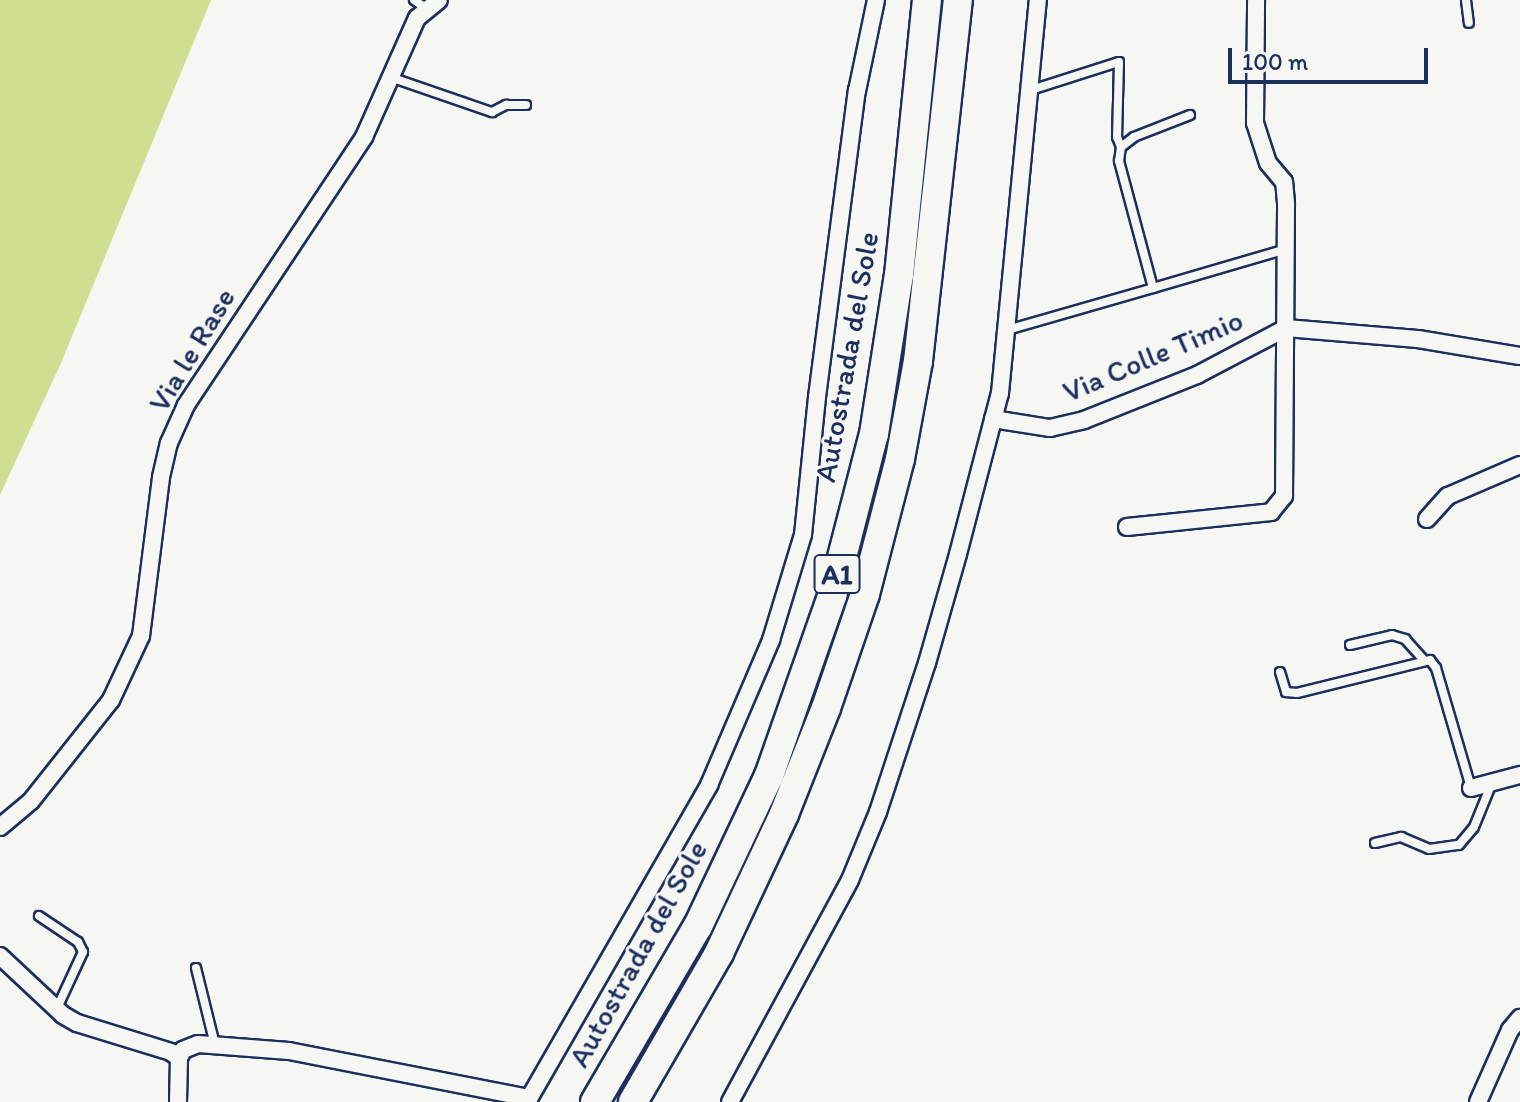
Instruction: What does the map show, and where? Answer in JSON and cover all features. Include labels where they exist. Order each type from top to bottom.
[{"type":"highway","name":"Autostrada del Sole","points":[[595,1102],[698,926],[763,790],[832,596],[876,420],[899,275],[927,0]]},
{"type":"highway","name":"A1","points":[[633,1102],[719,953],[784,814],[865,594],[900,459],[918,361],[958,0]]},
{"type":"street","points":[[178,1102],[179,1058],[190,1045],[289,1051],[528,1100],[709,785],[771,640],[803,535],[817,397],[857,91],[876,0]]},
{"type":"street","points":[[730,1102],[850,880],[878,812],[931,649],[993,419],[1006,330],[1038,0]]},
{"type":"street","name":"Via Colle Timio","points":[[1127,527],[1271,512],[1280,505],[1284,496],[1287,249],[1284,182],[1268,163],[1255,123],[1256,0]]},
{"type":"street","name":"Via le Rase","points":[[0,827],[31,801],[111,700],[141,636],[161,477],[169,443],[186,405],[364,137],[426,3]]},
{"type":"street","name":"Via Colle Timio","points":[[993,419],[1050,428],[1084,420],[1197,375],[1286,328],[1418,339],[1520,356]]},
{"type":"street","points":[[1427,519],[1448,496],[1520,465]]},
{"type":"street","points":[[1471,788],[1520,775]]},
{"type":"street","points":[[0,956],[56,1009],[100,1033],[150,1045],[179,1058]]},
{"type":"street","points":[[1478,1102],[1510,1030],[1520,1018]]},
{"type":"lane","points":[[1466,0],[1469,23]]},
{"type":"lane","points":[[1030,90],[1119,62],[1119,161],[1153,288]]},
{"type":"lane","points":[[393,78],[492,112],[506,105],[526,105]]},
{"type":"lane","points":[[1121,147],[1134,137],[1190,115]]},
{"type":"lane","points":[[1006,330],[1287,249]]},
{"type":"lane","points":[[1350,645],[1392,635],[1405,639],[1423,659]]},
{"type":"lane","points":[[1280,672],[1286,692],[1297,693],[1423,659],[1430,660],[1436,668],[1471,788]]},
{"type":"lane","points":[[1375,843],[1401,837],[1429,849],[1459,845],[1474,827],[1492,782]]},
{"type":"lane","points":[[39,916],[78,942],[83,952],[56,1009]]},
{"type":"lane","points":[[196,968],[215,1045]]},
{"type":"green space","points":[[0,0],[211,0],[61,363],[0,495]]}]
